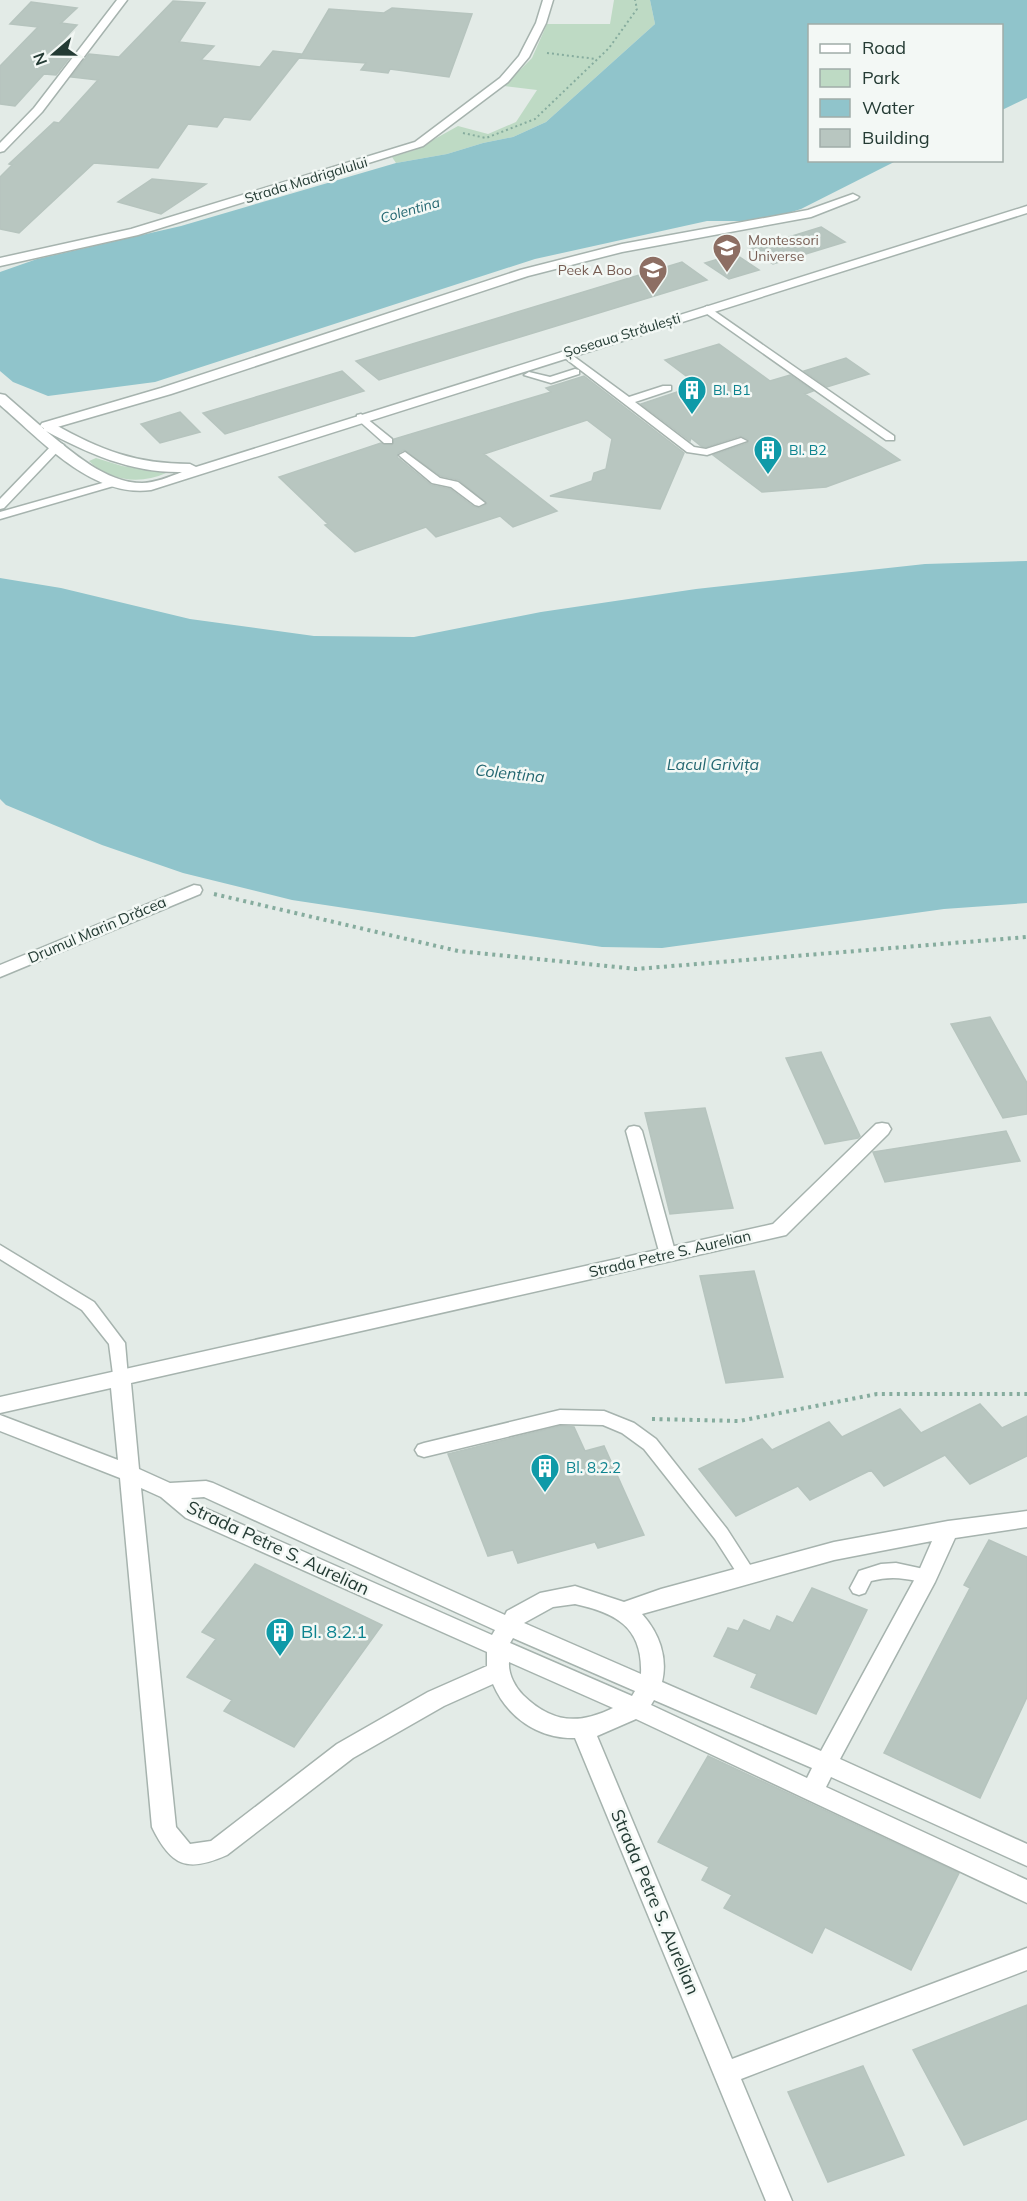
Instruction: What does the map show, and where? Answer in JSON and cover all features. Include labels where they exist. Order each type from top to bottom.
[{"type":"street","points":[[0,149],[38,110],[122,0]]},
{"type":"street","name":"Strada Madrigalului","points":[[0,262],[134,232],[406,149],[428,139],[504,80],[527,50],[542,23],[548,0]]},
{"type":"street","points":[[47,426],[166,391],[524,273],[622,248],[811,213],[853,197]]},
{"type":"street","name":"Șoseaua Străulești","points":[[217,463],[706,309],[1025,212]]},
{"type":"street","points":[[5,402],[108,458],[134,464],[175,468],[217,463]]},
{"type":"street","points":[[5,402],[58,446],[99,476],[113,483],[129,487],[152,485],[217,463]]},
{"type":"street","name":"Drumul Marin Drăcea","points":[[0,971],[194,890]]},
{"type":"street","name":"Strada Petre S. Aurelian","points":[[0,1405],[779,1230],[882,1129]]},
{"type":"street","points":[[120,1377],[164,1827],[178,1850],[191,1856],[219,1848],[345,1751],[435,1699],[497,1672]]},
{"type":"street","points":[[0,1423],[131,1474],[168,1491]]},
{"type":"street","name":"Strada Petre S. Aurelian","points":[[168,1491],[206,1489],[507,1626],[825,1763],[1027,1855]]},
{"type":"street","name":"Strada Petre S. Aurelian","points":[[168,1491],[193,1512],[635,1708],[1027,1892]]},
{"type":"street","points":[[624,1611],[661,1598],[834,1551],[948,1530],[1027,1519]]},
{"type":"street","points":[[812,1790],[927,1576],[948,1530]]},
{"type":"street","points":[[575,1595],[601,1600],[624,1611],[645,1632],[654,1659],[650,1687],[635,1708],[612,1724],[583,1730],[553,1727],[526,1715],[507,1696],[497,1672],[497,1648],[507,1626],[525,1610],[549,1599],[575,1595]]},
{"type":"street","name":"Strada Petre S. Aurelian","points":[[583,1730],[779,2201]]},
{"type":"street","points":[[726,2073],[1027,1959]]},
{"type":"lane","points":[[706,309],[890,438]]},
{"type":"lane","points":[[565,353],[691,450],[699,453],[741,441]]},
{"type":"lane","points":[[529,375],[551,380],[575,372]]},
{"type":"lane","points":[[627,401],[667,388]]},
{"type":"lane","points":[[361,417],[388,441]]},
{"type":"lane","points":[[0,506],[58,446]]},
{"type":"lane","points":[[405,455],[436,481],[454,484],[479,504]]},
{"type":"lane","points":[[0,516],[113,483]]},
{"type":"lane","points":[[634,1131],[668,1255]]},
{"type":"lane","points":[[0,1251],[88,1306],[117,1343],[120,1377]]},
{"type":"lane","points":[[424,1450],[560,1417],[604,1418],[628,1428],[650,1444],[721,1534],[748,1576]]},
{"type":"lane","points":[[859,1588],[865,1576],[879,1570],[902,1569],[927,1576]]},
{"type":"path","points":[[441,129],[486,138],[535,119],[609,48],[637,9],[635,0]]},
{"type":"path","points":[[527,50],[597,59]]},
{"type":"path","points":[[194,890],[458,951],[636,969],[1027,937]]},
{"type":"path","points":[[649,1419],[739,1421],[878,1394],[1027,1394]]},
{"type":"green space","points":[[614,0],[650,0],[655,24],[546,122],[513,137],[447,154],[396,163],[392,157],[415,150],[458,126],[488,134],[516,122],[537,90],[504,86],[532,58],[547,24],[610,24]]},
{"type":"green space","points":[[96,458],[122,466],[166,473],[136,480],[116,477],[97,468],[89,461]]},
{"type":"water","name":"Colentina","points":[[650,0],[1027,0],[1027,98],[1003,110],[1003,24],[808,24],[808,162],[894,162],[801,209],[748,221],[707,221],[535,259],[155,382],[48,396],[13,382],[0,371],[0,272],[37,259],[181,226],[396,163],[447,154],[513,137],[546,122],[655,24]]},
{"type":"water","name":"Lacul Grivița","points":[[1027,561],[1027,903],[944,909],[662,948],[602,947],[292,900],[183,873],[102,845],[6,805],[0,799],[0,578],[61,588],[190,619],[314,636],[414,637],[541,612],[696,589],[925,564]]},
{"type":"building","points":[[173,1],[205,3],[179,42],[214,46],[201,60],[260,67],[273,51],[302,54],[250,120],[224,117],[217,127],[188,124],[158,168],[94,163],[19,233],[0,229],[0,177],[12,165],[9,164],[54,122],[59,123],[98,80],[71,77],[89,54],[119,57]]},
{"type":"building","points":[[31,2],[77,8],[61,23],[77,25],[54,50],[74,52],[56,75],[44,74],[15,106],[0,104],[0,66],[38,27],[10,24]]},
{"type":"building","points":[[392,8],[472,14],[449,77],[390,69],[388,73],[361,70],[366,63],[300,58],[329,9],[384,13]]},
{"type":"building","points":[[152,179],[206,184],[161,214],[118,202]]},
{"type":"building","points":[[821,227],[845,242],[773,264],[750,249]]},
{"type":"building","points":[[735,254],[759,270],[729,279],[705,263]]},
{"type":"building","points":[[682,262],[707,280],[379,380],[356,361]]},
{"type":"building","points":[[719,344],[770,381],[790,375],[813,391],[805,394],[900,460],[826,487],[762,492],[713,455],[748,443],[748,439],[740,436],[706,447],[701,446],[691,438],[690,441],[641,404],[698,385],[665,360]]},
{"type":"building","points":[[846,358],[869,374],[827,387],[804,371]]},
{"type":"building","points":[[342,371],[364,391],[225,434],[203,413]]},
{"type":"building","points":[[584,376],[684,453],[660,509],[550,496],[592,481],[594,473],[606,469],[612,439],[587,420],[484,454],[557,511],[513,527],[500,516],[436,537],[426,527],[355,552],[325,525],[328,524],[279,477],[381,443],[392,445],[394,439],[551,392],[546,388]],"holes":[[[404,450],[441,476],[459,480],[487,504],[480,508],[474,507],[450,489],[431,485],[397,457],[398,453]]]},
{"type":"building","points":[[180,412],[200,432],[160,443],[141,424]]},
{"type":"building","points":[[990,1017],[1027,1083],[1027,1114],[1003,1118],[951,1024]]},
{"type":"building","points":[[821,1052],[860,1136],[858,1138],[825,1144],[786,1058]]},
{"type":"building","points":[[705,1108],[733,1208],[670,1214],[645,1113]]},
{"type":"building","points":[[1006,1131],[1020,1161],[885,1182],[873,1152]]},
{"type":"building","points":[[754,1271],[783,1377],[726,1383],[700,1276]]},
{"type":"building","points":[[980,1404],[1002,1428],[1027,1416],[1027,1456],[970,1484],[945,1455],[884,1486],[871,1470],[810,1500],[798,1486],[736,1516],[699,1469],[762,1439],[772,1450],[829,1422],[842,1437],[900,1409],[921,1433]]},
{"type":"building","name":"Bl. 8.2.2","points":[[560,1426],[574,1427],[585,1451],[604,1446],[644,1535],[598,1548],[595,1542],[518,1563],[513,1550],[488,1556],[448,1454]]},
{"type":"building","points":[[989,1540],[1027,1557],[1027,1697],[980,1798],[884,1753],[970,1588],[964,1585]]},
{"type":"building","name":"Bl. 8.2.1","points":[[255,1564],[382,1625],[294,1747],[224,1711],[232,1700],[187,1677],[216,1639],[202,1632]]},
{"type":"building","points":[[812,1588],[867,1610],[816,1714],[751,1687],[757,1674],[714,1656],[728,1628],[738,1631],[744,1620],[770,1631],[777,1616],[793,1623]]},
{"type":"building","points":[[708,1756],[959,1873],[911,1970],[825,1927],[812,1953],[724,1908],[732,1895],[702,1880],[709,1867],[658,1842]]},
{"type":"building","points":[[1027,2005],[1027,2119],[964,2145],[913,2050]]},
{"type":"building","points":[[863,2066],[904,2155],[828,2182],[788,2092]]},
{"type":"place","name":"Montessori Universe","points":[[727,274]]},
{"type":"place","name":"Peek A Boo","points":[[653,296]]},
{"type":"place","name":"Bl. B1","points":[[692,416]]},
{"type":"place","name":"Bl. B2","points":[[768,476]]},
{"type":"place","name":"Bl. 8.2.2","points":[[545,1494]]},
{"type":"place","name":"Bl. 8.2.1","points":[[280,1658]]}]
